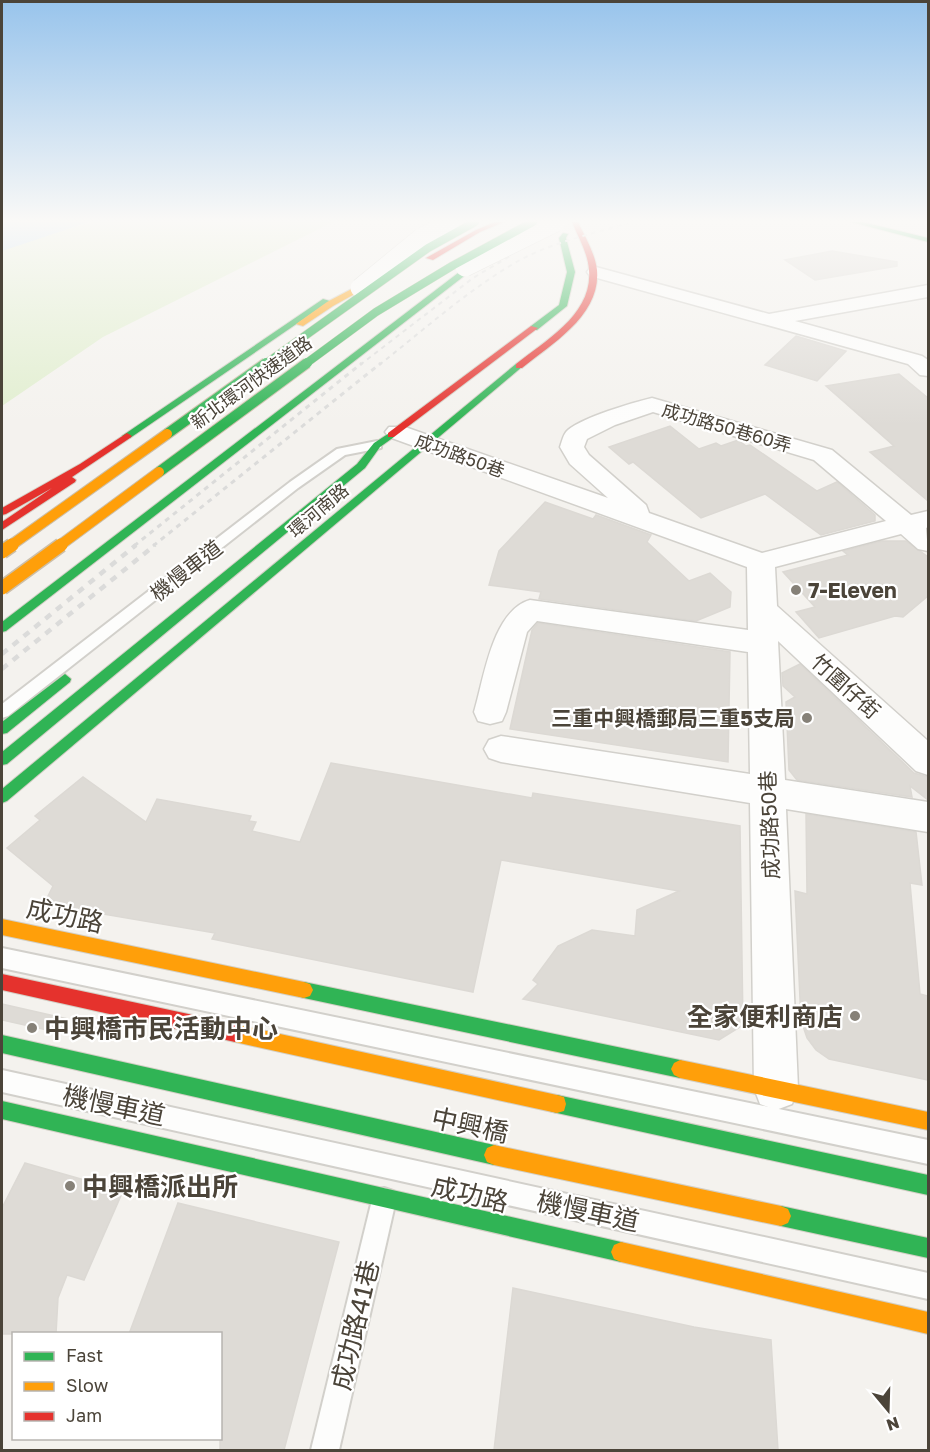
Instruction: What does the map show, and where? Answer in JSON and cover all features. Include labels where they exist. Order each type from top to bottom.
[{"type":"main road","points":[[2,512],[84,466],[326,301],[348,290]]},
{"type":"main road","points":[[2,527],[330,304],[357,290]]},
{"type":"main road","name":"新北環河快速道路","points":[[2,554],[370,290]]},
{"type":"main road","points":[[114,486],[384,290]]},
{"type":"main road","name":"新北環河快速道路","points":[[2,588],[376,312],[413,290]]},
{"type":"main road","points":[[2,628],[441,290]]},
{"type":"main road","name":"環河南路","points":[[2,760],[361,466],[387,438],[563,306],[568,290]]},
{"type":"main road","name":"環河南路","points":[[2,797],[581,315],[593,290]]},
{"type":"main road","points":[[2,729],[311,485],[347,459],[387,438]]},
{"type":"main road","name":"成功路","points":[[2,927],[928,1121]]},
{"type":"main road","name":"中興橋","points":[[2,982],[928,1185]]},
{"type":"main road","name":"中興橋","points":[[2,1044],[403,1135],[928,1248]]},
{"type":"main road","name":"成功路","points":[[2,1110],[928,1323]]},
{"type":"street","points":[[2,569],[46,555],[114,486],[358,290]]},
{"type":"street","points":[[2,554],[9,542],[114,486],[408,290]]},
{"type":"street","points":[[661,290],[915,360],[928,369]]},
{"type":"street","points":[[768,319],[928,291]]},
{"type":"street","name":"成功路50巷60弄","points":[[649,522],[579,459],[572,447],[576,435],[607,420],[652,405],[824,456],[918,522]]},
{"type":"street","name":"成功路50巷","points":[[387,438],[427,443],[761,562],[776,1088]]},
{"type":"street","points":[[761,562],[918,522],[928,543]]},
{"type":"street","points":[[490,712],[513,629],[530,610],[764,627]]},
{"type":"street","name":"竹圍仔街","points":[[764,627],[928,762]]},
{"type":"street","points":[[501,749],[928,817]]},
{"type":"lane","name":"機慢車道","points":[[2,712],[294,485],[341,452],[387,438]]},
{"type":"lane","points":[[2,958],[928,1152]]},
{"type":"lane","name":"機慢車道","points":[[2,1081],[928,1286]]},
{"type":"lane","name":"成功路41巷","points":[[325,1450],[384,1199]]},
{"type":"green space","points":[[2,290],[197,290],[103,337],[2,406]]},
{"type":"building","points":[[796,336],[846,351],[817,381],[765,365]]},
{"type":"building","points":[[899,374],[928,398],[928,501],[870,452],[894,446],[826,386]]},
{"type":"building","points":[[670,426],[699,449],[716,443],[721,446],[738,440],[746,446],[750,445],[817,491],[837,482],[875,515],[875,521],[821,535],[765,494],[701,518],[633,462],[629,464],[609,447]]},
{"type":"building","points":[[545,502],[593,519],[596,515],[651,535],[647,542],[689,581],[710,573],[731,592],[730,607],[696,621],[539,599],[541,592],[489,585],[499,551]]},
{"type":"building","points":[[882,541],[906,541],[928,557],[928,596],[903,617],[895,616],[819,638],[796,612],[815,607],[783,572],[848,555],[843,551]]},
{"type":"building","points":[[538,623],[730,652],[728,762],[510,729],[532,630]]},
{"type":"building","points":[[800,664],[914,773],[928,777],[928,800],[910,786],[912,797],[797,780],[789,770],[786,702],[795,697],[783,686],[782,673]]},
{"type":"building","points":[[331,763],[532,798],[533,793],[740,826],[743,1025],[719,1040],[523,999],[538,984],[533,980],[558,946],[592,930],[635,936],[637,910],[679,891],[501,860],[473,992],[212,939],[215,933],[44,904],[53,886],[7,848],[40,820],[35,816],[83,777],[146,822],[157,799],[251,816],[249,821],[256,822],[252,831],[300,842]]},
{"type":"building","points":[[806,814],[916,832],[922,885],[910,883],[920,994],[928,996],[928,1080],[829,1059],[816,1050],[807,1038],[801,1020],[795,891],[807,894]]},
{"type":"building","points":[[2,1004],[68,1019],[60,1033],[2,1020]]},
{"type":"building","points":[[25,1163],[123,1191],[84,1280],[67,1275],[58,1298],[56,1332],[2,1334],[2,1208]]},
{"type":"building","points":[[178,1203],[339,1242],[284,1450],[220,1450],[220,1440],[222,1440],[222,1332],[130,1332]]},
{"type":"building","points":[[513,1288],[694,1327],[771,1340],[778,1450],[494,1450]]},
{"type":"railway","points":[[360,365],[458,290]]},
{"type":"railway","points":[[379,365],[475,290]]},
{"type":"railway","points":[[134,546],[362,363]]},
{"type":"railway","points":[[153,546],[381,363]]},
{"type":"railway","points":[[2,654],[136,545]]},
{"type":"railway","points":[[2,669],[155,545]]},
{"type":"traffic: fast","points":[[167,434],[369,290]]},
{"type":"traffic: fast","points":[[159,472],[376,312],[413,290]]},
{"type":"traffic: fast","points":[[2,628],[442,290]]},
{"type":"traffic: fast","points":[[534,328],[563,306],[567,290]]},
{"type":"traffic: fast","points":[[127,436],[326,301]]},
{"type":"traffic: fast","points":[[2,797],[519,366]]},
{"type":"traffic: fast","points":[[2,760],[361,466],[377,445],[391,435]]},
{"type":"traffic: fast","points":[[2,729],[65,679]]},
{"type":"traffic: fast","points":[[304,990],[680,1069]]},
{"type":"traffic: fast","points":[[2,1044],[494,1155]]},
{"type":"traffic: fast","points":[[557,1104],[928,1185]]},
{"type":"traffic: fast","points":[[2,1110],[621,1252]]},
{"type":"traffic: fast","points":[[781,1216],[928,1248]]},
{"type":"traffic: slow","points":[[300,324],[357,290]]},
{"type":"traffic: slow","points":[[2,552],[167,434]]},
{"type":"traffic: slow","points":[[2,588],[159,472]]},
{"type":"traffic: slow","points":[[2,927],[304,990]]},
{"type":"traffic: slow","points":[[235,1033],[557,1104]]},
{"type":"traffic: slow","points":[[680,1069],[928,1121]]},
{"type":"traffic: slow","points":[[494,1155],[781,1216]]},
{"type":"traffic: slow","points":[[621,1252],[928,1323]]},
{"type":"traffic: jam","points":[[519,366],[569,326],[580,313],[592,290]]},
{"type":"traffic: jam","points":[[391,435],[534,328]]},
{"type":"traffic: jam","points":[[2,512],[84,466],[127,436]]},
{"type":"traffic: jam","points":[[2,527],[71,480]]},
{"type":"traffic: jam","points":[[2,982],[235,1033]]},
{"type":"place","name":"7-Eleven","points":[[796,590]]},
{"type":"place","name":"三重中興橋郵局三重5支局","points":[[807,718]]},
{"type":"place","name":"全家便利商店","points":[[855,1016]]},
{"type":"place","name":"中興橋市民活動中心","points":[[32,1028]]},
{"type":"place","name":"中興橋派出所","points":[[70,1186]]}]
